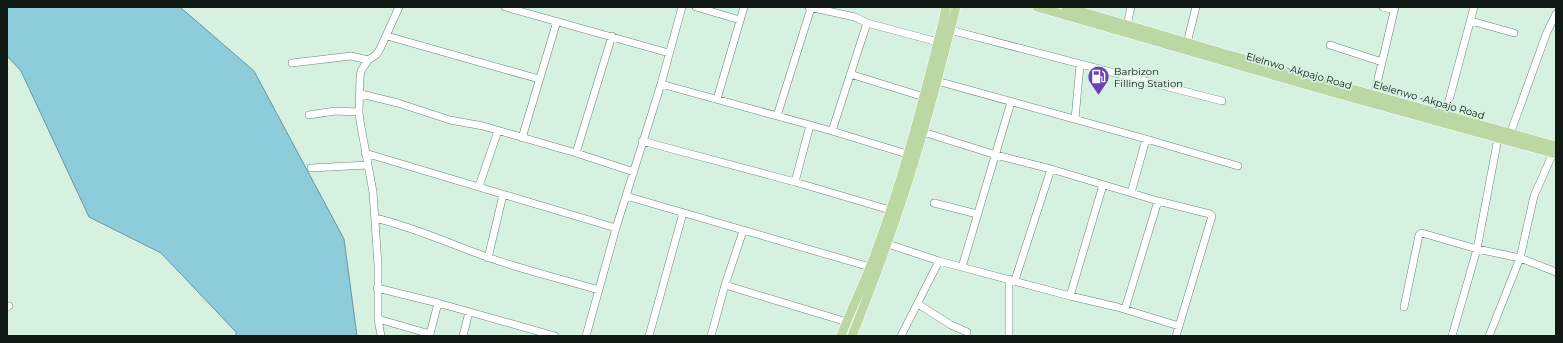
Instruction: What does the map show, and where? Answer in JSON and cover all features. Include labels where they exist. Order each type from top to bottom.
[{"type":"main road","points":[[841,336],[870,266],[890,210],[924,97],[946,7]]},
{"type":"main road","points":[[852,336],[888,244],[923,132],[956,7]]},
{"type":"main road","name":"Elelnwo -Akpajo Road","points":[[1037,7],[1498,138],[1555,151]]},
{"type":"main road","name":"Elelenwo -Akpajo Road","points":[[1066,7],[1510,134],[1555,151]]},
{"type":"street","points":[[381,336],[378,319],[378,265],[373,192],[359,112],[361,94],[360,78],[364,65],[368,60],[376,55],[387,36],[399,7]]},
{"type":"street","points":[[505,7],[533,10],[557,21],[669,53]]},
{"type":"street","points":[[586,336],[616,228],[661,84],[682,7]]},
{"type":"street","points":[[696,7],[740,20]]},
{"type":"street","points":[[717,99],[744,7]]},
{"type":"street","points":[[778,116],[810,7],[855,16],[868,23],[938,42]]},
{"type":"street","points":[[1127,25],[1131,7]]},
{"type":"street","points":[[1187,42],[1196,7]]},
{"type":"street","points":[[1374,96],[1395,9],[1383,7]]},
{"type":"street","points":[[1444,115],[1474,7]]},
{"type":"street","points":[[1510,134],[1547,32],[1556,14]]},
{"type":"street","points":[[522,138],[557,21]]},
{"type":"street","points":[[1471,21],[1514,33]]},
{"type":"street","points":[[832,131],[868,23]]},
{"type":"street","points":[[950,30],[1222,101]]},
{"type":"street","points":[[387,36],[539,80]]},
{"type":"street","points":[[576,153],[612,36]]},
{"type":"street","points":[[1330,45],[1382,62]]},
{"type":"street","points":[[292,63],[351,56],[368,60]]},
{"type":"street","points":[[1075,120],[1080,65]]},
{"type":"street","points":[[850,74],[924,97]]},
{"type":"street","points":[[937,81],[1238,166]]},
{"type":"street","points":[[661,84],[832,131],[907,154]]},
{"type":"street","points":[[361,94],[398,103],[450,120],[483,126],[576,153],[634,172]]},
{"type":"street","points":[[962,267],[1011,102]]},
{"type":"street","points":[[309,115],[335,111],[359,112]]},
{"type":"street","points":[[794,182],[810,125]]},
{"type":"street","points":[[478,186],[498,131]]},
{"type":"street","points":[[923,132],[996,155],[1051,169],[1158,201],[1210,214],[1212,216],[1176,336]]},
{"type":"street","points":[[1452,336],[1477,249],[1498,138]]},
{"type":"street","points":[[1131,193],[1146,139]]},
{"type":"street","points":[[642,141],[794,182],[890,210]]},
{"type":"street","points":[[1489,336],[1520,258],[1534,196],[1555,151]]},
{"type":"street","points":[[365,153],[616,228]]},
{"type":"street","points":[[311,168],[368,165]]},
{"type":"street","points":[[1009,336],[1012,280],[1051,169]]},
{"type":"street","points":[[1070,296],[1103,185]]},
{"type":"street","points":[[488,258],[503,195]]},
{"type":"street","points":[[626,196],[743,231],[870,266]]},
{"type":"street","points":[[1125,309],[1158,201]]},
{"type":"street","points":[[934,203],[977,214]]},
{"type":"street","points":[[649,336],[683,213]]},
{"type":"street","points":[[375,218],[422,231],[488,258],[598,290]]},
{"type":"street","points":[[711,336],[725,285],[743,231]]},
{"type":"street","points":[[1404,307],[1420,233],[1477,249],[1520,258],[1556,272]]},
{"type":"street","points":[[888,244],[939,261],[1125,309],[1179,326]]},
{"type":"street","points":[[901,336],[939,261]]},
{"type":"street","points":[[725,285],[847,322]]},
{"type":"street","points":[[377,288],[438,303],[555,336]]},
{"type":"street","points":[[378,319],[430,334],[438,303]]},
{"type":"street","points":[[918,304],[951,325],[967,332]]},
{"type":"street","points":[[463,336],[470,312]]},
{"type":"water","points":[[7,7],[180,7],[254,71],[344,239],[357,336],[236,336],[236,332],[161,253],[89,217],[21,71],[7,56]]},
{"type":"place","name":"Barbizon Filling Station","points":[[1099,96]]}]
